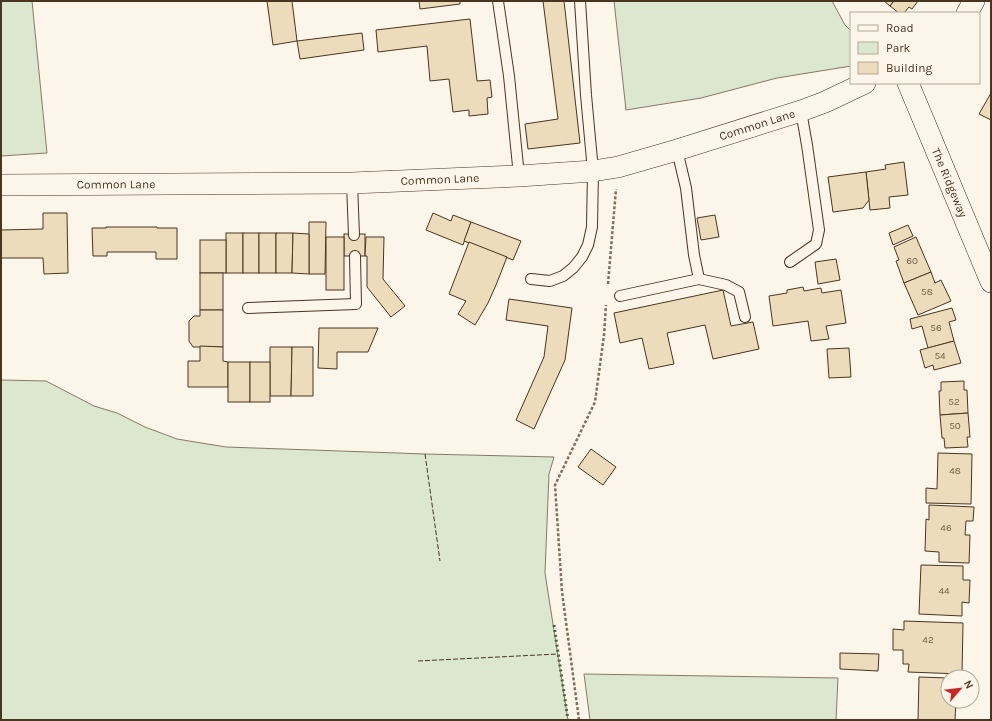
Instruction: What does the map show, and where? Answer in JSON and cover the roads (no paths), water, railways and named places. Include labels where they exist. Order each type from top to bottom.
[{"type":"street","points":[[968,12],[974,1]]},
{"type":"street","name":"Common Lane","points":[[1,185],[352,183],[519,176],[593,171],[618,167],[677,150],[801,111],[825,102],[863,84]]},
{"type":"street","name":"The Ridgeway","points":[[908,84],[991,282]]},
{"type":"lane","points":[[498,1],[509,76],[519,176]]},
{"type":"lane","points":[[531,279],[550,281],[563,276],[573,268],[582,257],[588,245],[592,227],[593,171],[580,1]]},
{"type":"lane","points":[[790,262],[816,244],[819,230],[801,111]]},
{"type":"lane","points":[[677,150],[686,188],[694,255],[699,279]]},
{"type":"lane","points":[[352,183],[354,235]]},
{"type":"lane","points":[[248,308],[356,304],[355,256]]},
{"type":"lane","points":[[620,296],[699,279],[726,285],[739,292],[745,317]]}]
